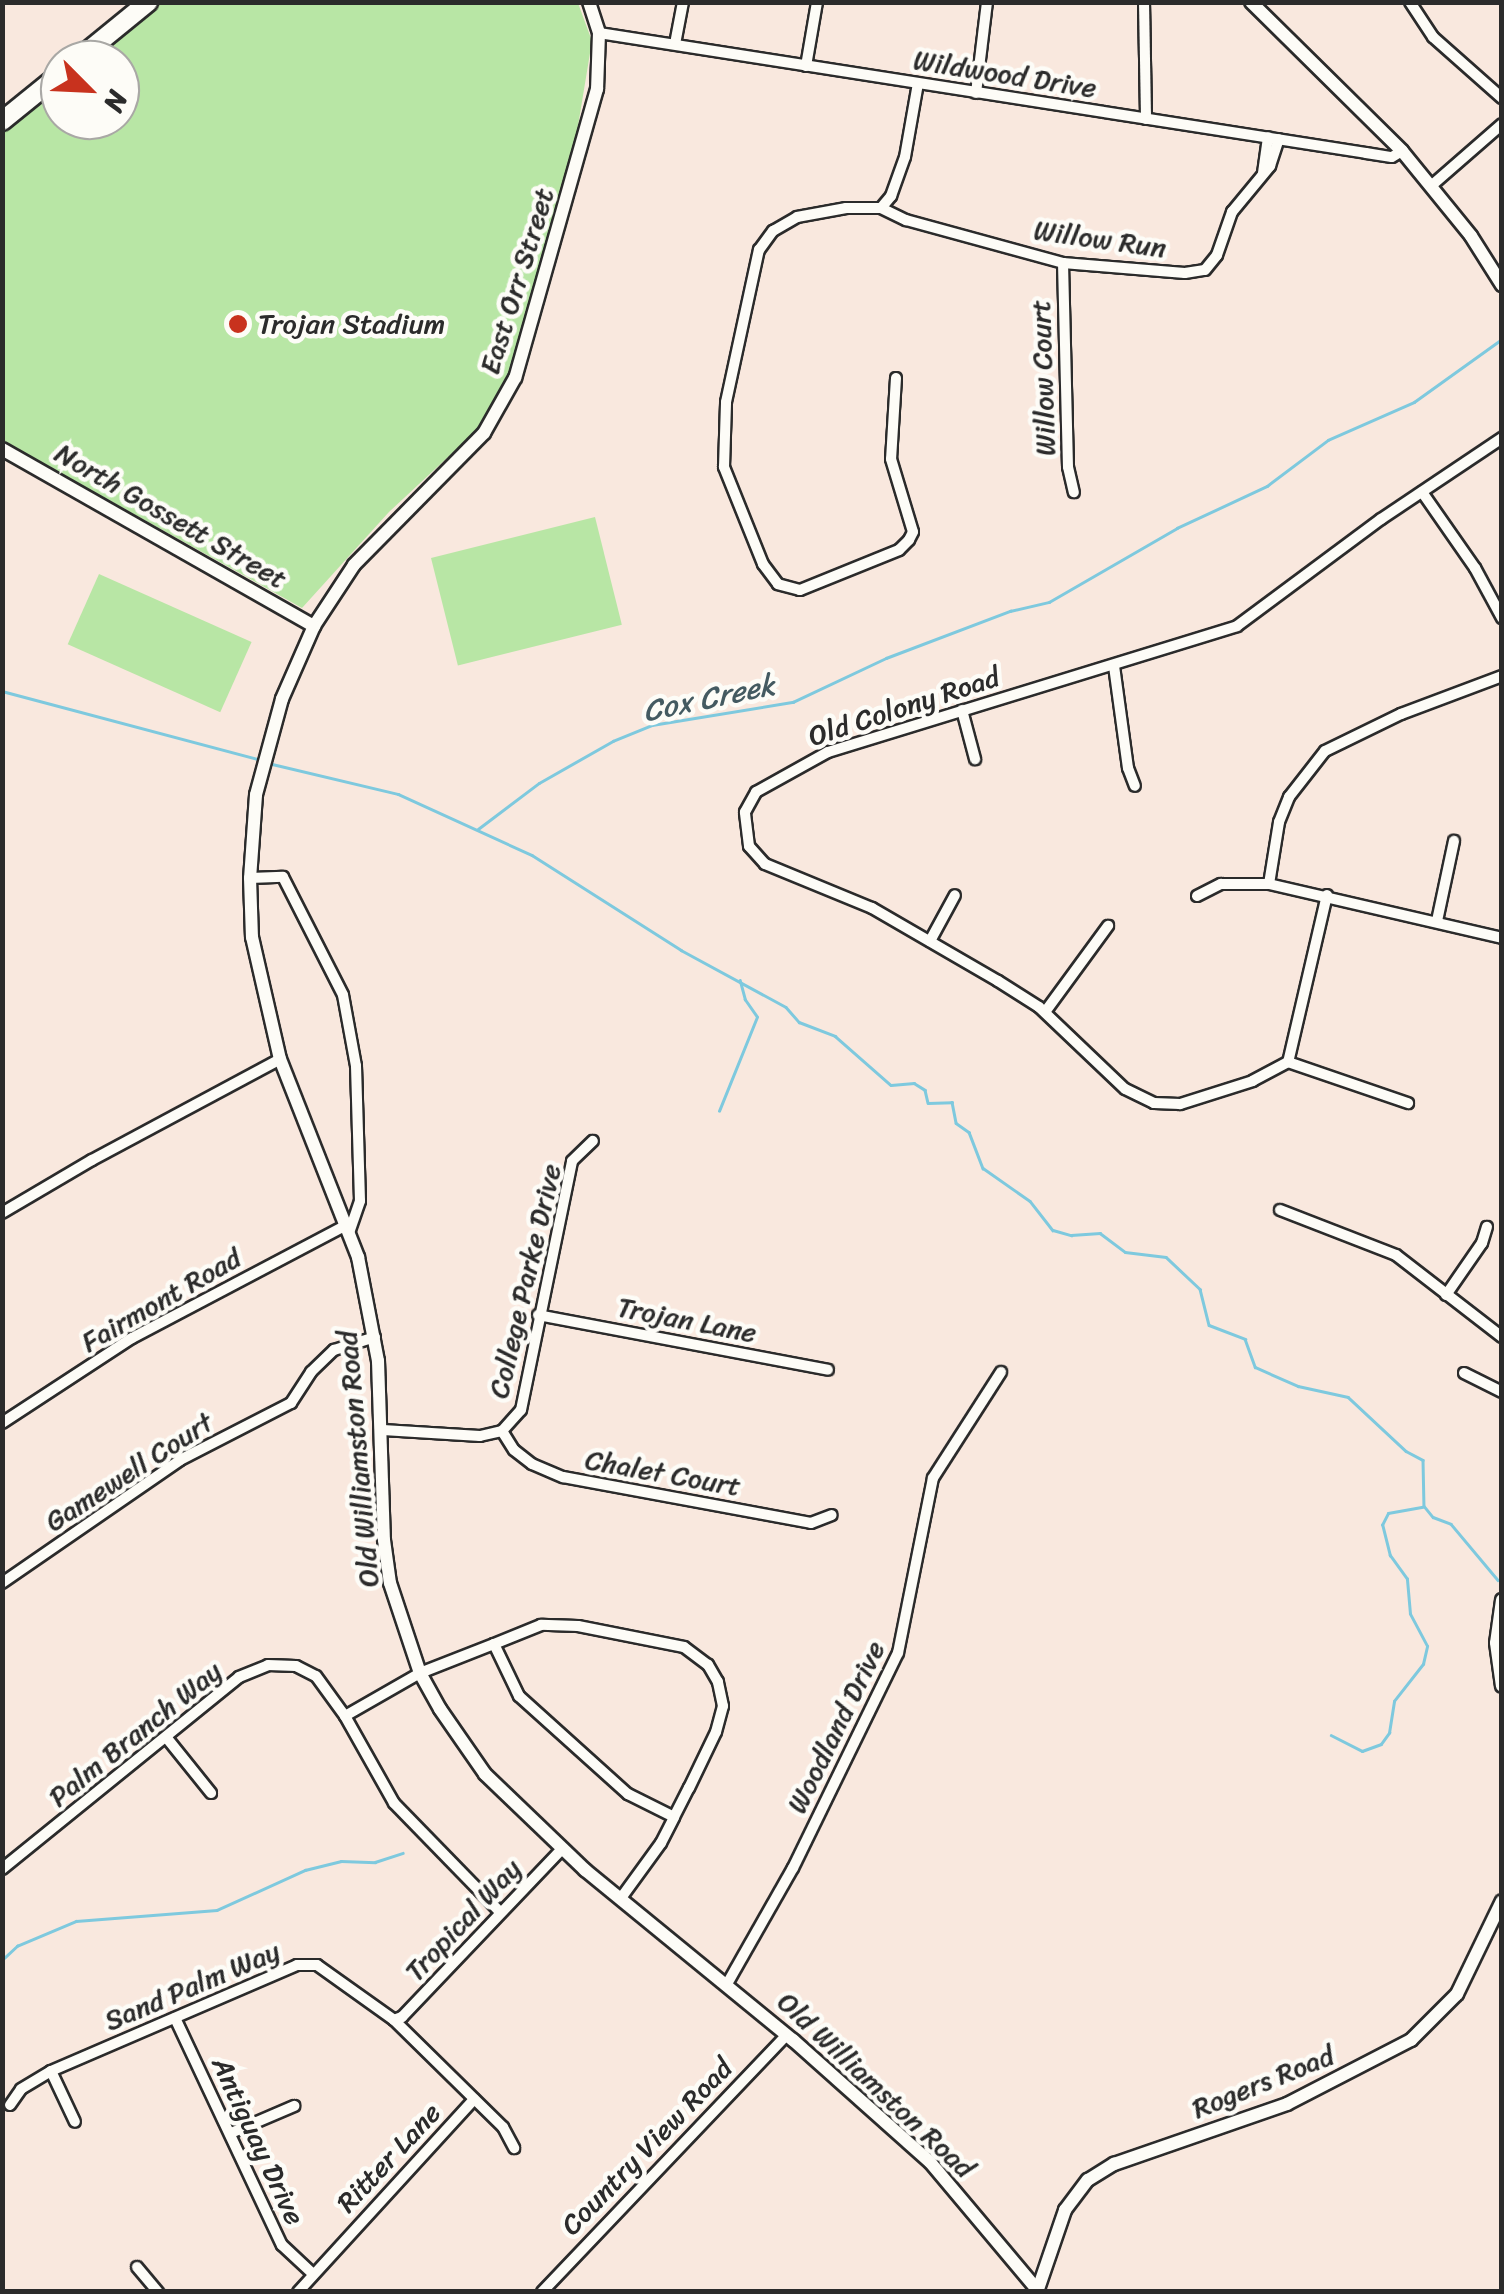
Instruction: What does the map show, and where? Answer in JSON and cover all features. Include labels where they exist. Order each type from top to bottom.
[{"type":"main road","points":[[101,40],[148,2]]},
{"type":"main road","points":[[2,121],[40,90]]},
{"type":"street","name":"East Orr Street","points":[[314,626],[354,565],[460,460],[500,410],[521,360],[590,126],[598,89],[598,34],[589,2]]},
{"type":"street","points":[[675,44],[683,2]]},
{"type":"street","points":[[806,66],[816,2]]},
{"type":"street","points":[[976,93],[987,2]]},
{"type":"street","points":[[1144,2],[1146,119]]},
{"type":"street","points":[[1251,2],[1402,151],[1471,236],[1502,286]]},
{"type":"street","points":[[1410,2],[1433,37],[1502,98]]},
{"type":"street","name":"Wildwood Drive","points":[[598,34],[1392,157],[1402,151]]},
{"type":"street","points":[[896,378],[891,459],[912,532],[909,540],[899,550],[800,590],[778,584],[763,564],[724,467],[726,402],[753,271],[759,250],[774,231],[797,217],[846,208],[881,208],[891,196],[905,157],[918,83]]},
{"type":"street","points":[[1430,186],[1502,124]]},
{"type":"street","name":"Willow Run","points":[[881,208],[906,220],[1063,262],[1184,273],[1205,270],[1216,255],[1232,212],[1263,172],[1273,138]]},
{"type":"street","name":"Willow Court","points":[[1063,262],[1068,467],[1074,492]]},
{"type":"street","name":"Old Colony Road","points":[[1288,1062],[1234,1087],[1180,1104],[1154,1104],[1125,1090],[1045,1012],[930,941],[872,908],[765,864],[748,846],[745,812],[756,792],[802,764],[865,739],[1237,626],[1502,438]]},
{"type":"street","name":"North Gossett Street","points":[[2,448],[314,626]]},
{"type":"street","points":[[1422,492],[1475,568],[1502,618]]},
{"type":"street","name":"Old Williamston Road","points":[[314,626],[270,736],[256,794],[250,878],[252,937],[280,1060],[348,1229],[375,1338],[383,1430],[384,1540],[390,1584],[420,1673],[484,1774],[563,1848],[787,2035],[930,2162],[1038,2291]]},
{"type":"street","points":[[1114,666],[1128,768],[1135,786]]},
{"type":"street","points":[[1269,884],[1279,822],[1290,797],[1324,751],[1401,714],[1502,676]]},
{"type":"street","points":[[962,710],[975,759]]},
{"type":"street","points":[[1438,922],[1454,842]]},
{"type":"street","points":[[250,878],[283,877],[343,996],[356,1066],[360,1201],[348,1229]]},
{"type":"street","points":[[1196,896],[1222,884],[1269,884],[1502,938]]},
{"type":"street","points":[[930,941],[955,894]]},
{"type":"street","points":[[1327,895],[1288,1062],[1408,1103]]},
{"type":"street","points":[[1045,1012],[1108,926]]},
{"type":"street","points":[[2,1213],[92,1160],[280,1060]]},
{"type":"street","name":"College Parke Drive","points":[[383,1430],[480,1436],[502,1431],[521,1410],[572,1161],[593,1142]]},
{"type":"street","points":[[1280,1210],[1396,1254],[1502,1336]]},
{"type":"street","points":[[1446,1295],[1482,1243],[1486,1227]]},
{"type":"street","name":"Fairmont Road","points":[[2,1423],[132,1338],[348,1229]]},
{"type":"street","name":"Trojan Lane","points":[[538,1315],[828,1370]]},
{"type":"street","name":"Gamewell Court","points":[[2,1582],[180,1460],[291,1403],[311,1372],[334,1350],[375,1338]]},
{"type":"street","name":"Woodland Drive","points":[[727,1984],[793,1868],[898,1653],[933,1478],[1002,1372]]},
{"type":"street","points":[[1464,1373],[1501,1391]]},
{"type":"street","name":"Chalet Court","points":[[502,1431],[514,1450],[532,1464],[563,1478],[810,1523],[832,1515]]},
{"type":"street","points":[[1502,1600],[1496,1643],[1502,1686]]},
{"type":"street","points":[[345,1716],[420,1673],[540,1626],[563,1624],[684,1647],[701,1658],[718,1682],[721,1717],[674,1817],[621,1898]]},
{"type":"street","points":[[494,1644],[519,1696],[628,1794],[674,1817]]},
{"type":"street","name":"Palm Branch Way","points":[[2,1869],[239,1677],[268,1665],[296,1666],[316,1676],[345,1716],[394,1803],[500,1912]]},
{"type":"street","points":[[166,1737],[210,1793]]},
{"type":"street","name":"Tropical Way","points":[[394,2020],[402,2017],[563,1848]]},
{"type":"street","name":"Rogers Road","points":[[1038,2291],[1065,2210],[1088,2180],[1114,2164],[1287,2104],[1411,2040],[1457,1994],[1502,1901]]},
{"type":"street","name":"Sand Palm Way","points":[[10,2104],[21,2090],[52,2071],[297,1965],[317,1965],[394,2020],[503,2127],[514,2148]]},
{"type":"street","name":"Antiguay Drive","points":[[175,2018],[282,2245],[313,2274]]},
{"type":"street","name":"Country View Road","points":[[542,2292],[787,2035]]},
{"type":"street","points":[[52,2071],[76,2122]]},
{"type":"street","name":"Ritter Lane","points":[[298,2292],[474,2099]]},
{"type":"street","points":[[232,2133],[294,2106]]},
{"type":"street","points":[[137,2267],[158,2292]]},
{"type":"green space","points":[[147,3],[578,3],[592,41],[577,132],[522,340],[492,416],[389,512],[302,608],[3,441],[3,121],[40,90],[40,140],[140,140],[140,40],[102,40]]},
{"type":"green space","points":[[595,517],[622,625],[458,666],[431,558]]},
{"type":"green space","points":[[99,574],[252,642],[220,712],[68,644]]},
{"type":"waterway","name":"Cox Creek","points":[[478,829],[539,783],[613,741],[652,725],[793,702],[886,658],[1010,611],[1049,602],[1177,528],[1267,486],[1328,440],[1414,402],[1502,339]]},
{"type":"waterway","name":"Cox Creek","points":[[2,691],[261,760]]},
{"type":"waterway","points":[[268,763],[398,794],[532,855],[681,950],[786,1007],[799,1022],[835,1036],[891,1085],[914,1083],[925,1090],[928,1103],[952,1102],[956,1123],[969,1132],[983,1168],[1030,1201],[1053,1230],[1071,1235],[1100,1233],[1125,1252],[1166,1257],[1200,1289],[1209,1325],[1245,1339],[1255,1367],[1298,1386],[1348,1397],[1406,1451],[1423,1460],[1424,1506],[1433,1517],[1451,1524],[1498,1580]]},
{"type":"waterway","points":[[719,1111],[757,1017],[745,1000],[740,981]]},
{"type":"waterway","points":[[1331,1735],[1362,1751],[1381,1744],[1389,1733],[1394,1701],[1423,1664],[1427,1646],[1410,1614],[1407,1579],[1390,1556],[1382,1525],[1388,1513],[1422,1507]]},
{"type":"waterway","points":[[2,1960],[17,1946],[76,1921],[217,1910],[305,1870],[341,1861],[375,1862],[403,1853]]},
{"type":"place","name":"Trojan Stadium","points":[[238,324]]}]
